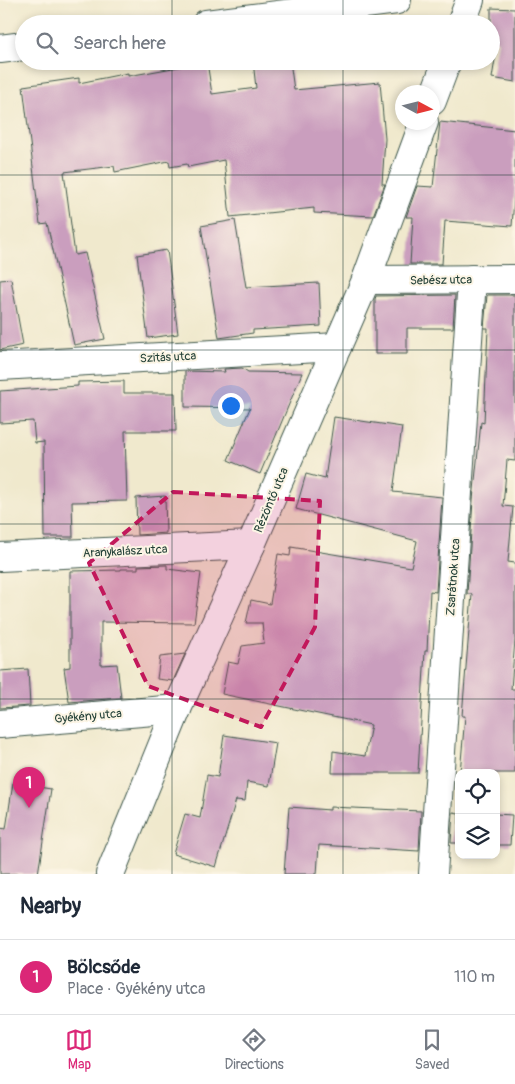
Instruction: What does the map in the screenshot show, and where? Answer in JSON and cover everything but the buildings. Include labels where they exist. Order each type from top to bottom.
[{"type":"street","points":[[278,15],[397,0]]},
{"type":"street","points":[[464,15],[470,0]]},
{"type":"street","points":[[0,49],[15,47]]},
{"type":"street","points":[[438,85],[444,70]]},
{"type":"street","name":"Rézöntő utca","points":[[110,874],[177,708],[251,545],[366,280],[421,130]]},
{"type":"street","name":"Zsarátnok utca","points":[[433,874],[472,279]]},
{"type":"street","name":"Sebész utca","points":[[366,280],[515,279]]},
{"type":"street","name":"Szitás utca","points":[[0,366],[337,347]]},
{"type":"street","name":"Aranykalász utca","points":[[0,558],[251,545]]},
{"type":"street","name":"Gyékény utca","points":[[0,724],[177,708]]},
{"type":"highlighted area","points":[[173,492],[320,501],[315,627],[261,727],[148,686],[89,563]]},
{"type":"place","name":"Bölcsőde","points":[[29,808]]}]
